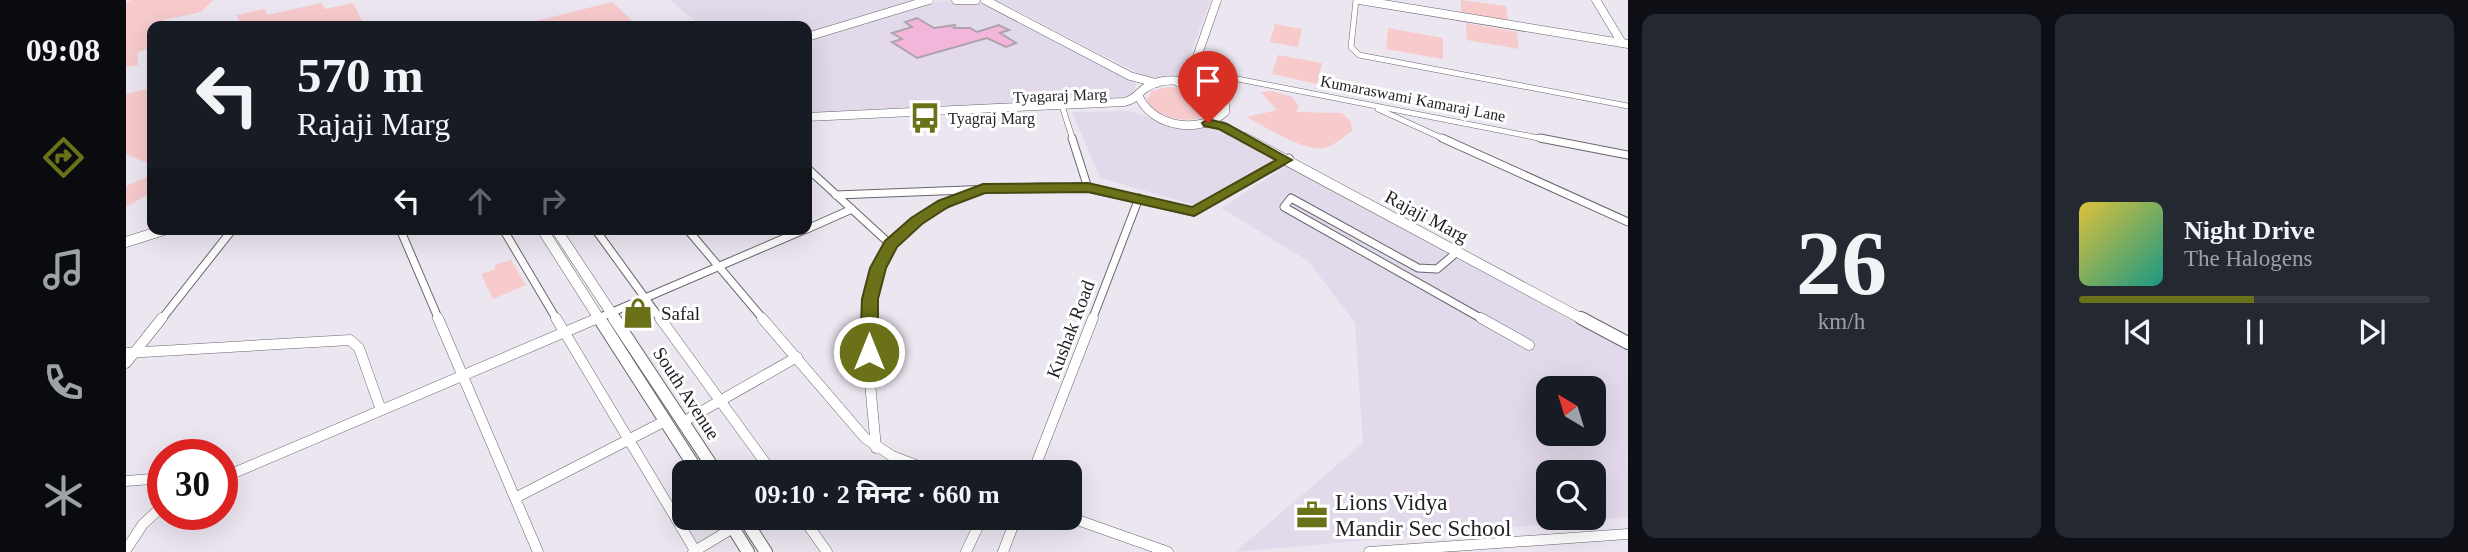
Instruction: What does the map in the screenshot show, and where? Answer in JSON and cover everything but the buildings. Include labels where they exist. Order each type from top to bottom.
[{"type":"main road","points":[[812,35],[929,0]]},
{"type":"main road","points":[[956,0],[976,0]]},
{"type":"main road","points":[[985,0],[1130,76],[1140,84],[1147,111]]},
{"type":"main road","points":[[1178,82],[1191,73],[1217,0]]},
{"type":"main road","points":[[1358,0],[1626,44]]},
{"type":"main road","points":[[1596,0],[1626,44]]},
{"type":"main road","points":[[1602,0],[1626,44]]},
{"type":"main road","points":[[1191,73],[1202,87],[1222,101],[1225,108],[1222,117],[1208,123]]},
{"type":"main road","points":[[1130,76],[1159,83],[1178,82],[1202,87]]},
{"type":"main road","name":"Tyagaraj Marg","points":[[812,118],[1122,105],[1159,83]]},
{"type":"main road","name":"Tyagaraj Marg","points":[[812,118],[1122,105],[1147,111],[1173,122],[1208,123]]},
{"type":"main road","name":"Rajaji Marg","points":[[1222,117],[1228,125],[1288,159],[1628,343]]},
{"type":"main road","name":"Rajaji Marg","points":[[1208,123],[1223,126],[1628,335]]},
{"type":"main road","points":[[126,242],[148,235]]},
{"type":"main road","name":"South Avenue","points":[[546,235],[690,460]]},
{"type":"main road","name":"South Avenue","points":[[560,235],[708,460]]},
{"type":"main road","points":[[739,530],[748,552]]},
{"type":"main road","points":[[744,530],[766,552]]},
{"type":"street","points":[[1358,0],[1351,47],[1359,55],[1628,106]]},
{"type":"street","name":"Kumaraswami Kamaraj Lane","points":[[1191,73],[1363,102],[1628,155]]},
{"type":"street","points":[[1363,102],[1628,222]]},
{"type":"street","points":[[1063,108],[1088,188]]},
{"type":"street","points":[[836,195],[1088,188],[1194,212],[1288,159]]},
{"type":"street","points":[[812,173],[891,245]]},
{"type":"street","points":[[876,448],[868,334],[870,299],[878,268],[891,245],[916,221],[943,204],[983,189]]},
{"type":"street","name":"Kushak Road","points":[[1038,460],[1139,198]]},
{"type":"street","points":[[1457,252],[1437,269],[1418,268],[1291,198],[1284,207],[1529,345]]},
{"type":"street","points":[[812,226],[852,209]]},
{"type":"street","points":[[126,363],[130,353],[228,235]]},
{"type":"street","points":[[403,235],[538,552]]},
{"type":"street","points":[[507,235],[695,552],[723,530]]},
{"type":"street","points":[[599,235],[764,460]]},
{"type":"street","points":[[692,235],[856,429],[876,448],[896,460]]},
{"type":"street","points":[[238,471],[792,235]]},
{"type":"street","points":[[130,353],[350,340],[359,348],[381,410]]},
{"type":"street","points":[[683,422],[797,357]]},
{"type":"street","points":[[515,498],[665,421]]},
{"type":"street","points":[[126,481],[147,479]]},
{"type":"street","points":[[126,550],[147,520]]},
{"type":"street","points":[[1082,522],[1168,552]]},
{"type":"street","points":[[811,530],[827,552]]},
{"type":"street","points":[[966,552],[976,530]]},
{"type":"street","points":[[1003,552],[1011,530]]},
{"type":"street","points":[[1369,552],[1628,534]]},
{"type":"shaded area","points":[[131,0],[213,0],[201,12],[163,21],[147,21],[147,49],[137,52],[138,65],[126,67],[126,3]]},
{"type":"shaded area","points":[[670,0],[922,0],[812,32],[812,21],[696,21]]},
{"type":"shaded area","points":[[941,0],[964,4],[986,3],[1136,83],[1134,95],[1122,101],[812,114],[812,39]]},
{"type":"shaded area","points":[[996,0],[1210,2],[1181,77],[1149,79]]},
{"type":"shaded area","points":[[1461,0],[1506,6],[1508,20],[1461,12]]},
{"type":"shaded area","points":[[612,2],[633,21],[536,21]]},
{"type":"shaded area","points":[[322,3],[325,9],[353,3],[362,21],[239,21],[237,15],[265,9],[267,15]]},
{"type":"shaded area","points":[[1466,23],[1517,32],[1519,49],[1467,40]]},
{"type":"shaded area","points":[[1275,24],[1302,29],[1298,47],[1270,42]]},
{"type":"shaded area","points":[[1388,28],[1443,38],[1443,59],[1386,49]]},
{"type":"shaded area","points":[[1278,55],[1322,63],[1317,84],[1272,74]]},
{"type":"shaded area","points":[[1167,87],[1200,93],[1212,108],[1206,114],[1189,120],[1159,112],[1147,100],[1152,91]]},
{"type":"shaded area","points":[[147,89],[147,163],[126,154],[126,94]]},
{"type":"shaded area","points":[[1272,91],[1292,97],[1299,106],[1296,112],[1342,113],[1351,122],[1352,131],[1331,146],[1315,148],[1295,142],[1246,117],[1277,110],[1261,92]]},
{"type":"shaded area","points":[[1129,111],[1176,126],[1214,126],[1276,160],[1198,206],[1100,178],[1072,112]]},
{"type":"shaded area","points":[[1287,166],[1628,347],[1628,517],[1606,519],[1606,460],[1536,460],[1536,525],[1235,552],[1363,443],[1355,323],[1308,261],[1221,208]]},
{"type":"shaded area","points":[[147,177],[147,195],[126,207],[126,186]]},
{"type":"shaded area","points":[[511,260],[526,285],[493,299],[481,274],[495,269],[495,265]]},
{"type":"place","name":"Tyagraj Marg","points":[[925,118]]},
{"type":"place","name":"Safal","points":[[638,313]]},
{"type":"place","name":"Lions Vidya Mandir Sec School","points":[[1312,515]]},
{"type":"route","points":[[869,352],[870,299],[878,268],[891,245],[916,221],[943,204],[983,189],[1088,188],[1194,212],[1286,160],[1223,126],[1208,123]]}]
